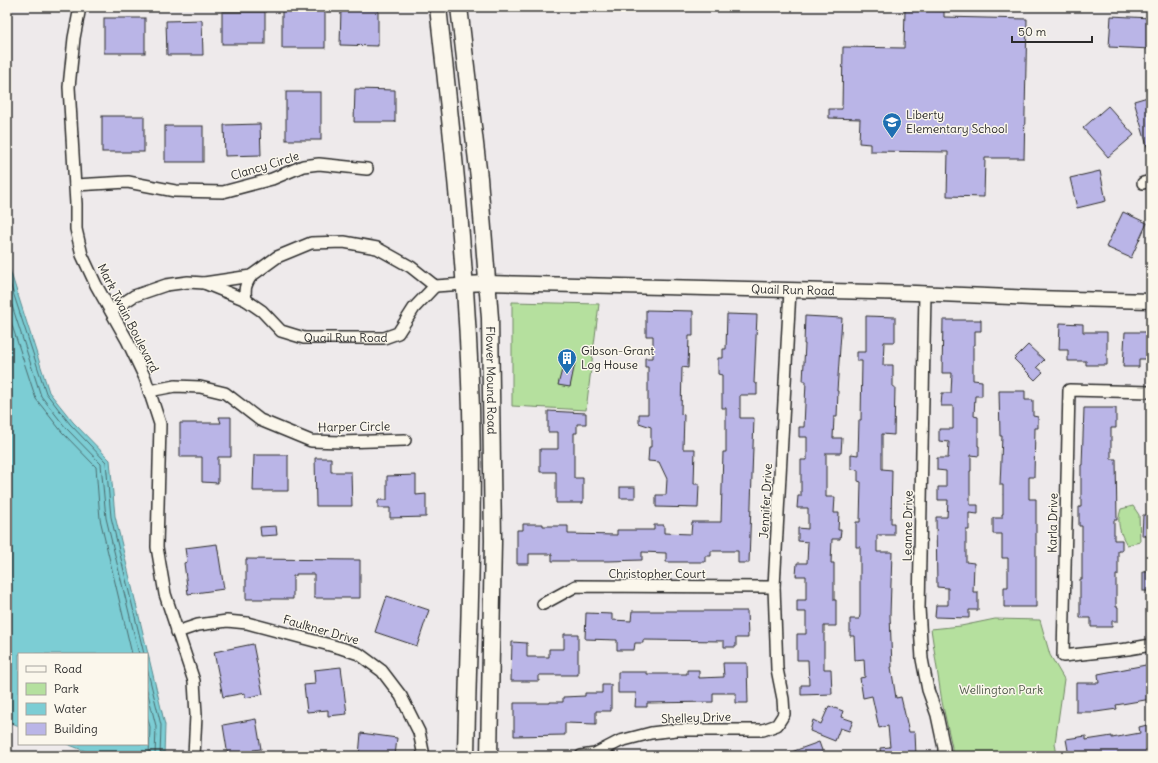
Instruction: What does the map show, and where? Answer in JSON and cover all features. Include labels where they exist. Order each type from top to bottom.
[{"type":"main road","name":"Flower Mound Road","points":[[438,7],[465,284],[471,409],[472,472],[466,756]]},
{"type":"main road","name":"Flower Mound Road","points":[[459,7],[478,171],[488,283],[491,348],[493,488],[489,756]]},
{"type":"street","name":"Mark Twain Boulevard","points":[[80,7],[74,38],[69,87],[76,229],[82,255],[96,285],[127,340],[145,378],[160,424],[157,547],[165,594],[194,681],[196,715],[194,756]]},
{"type":"street","name":"Clancy Circle","points":[[75,185],[128,182],[175,191],[224,192],[272,179],[303,166],[319,164],[367,169]]},
{"type":"street","name":"Quail Run Road","points":[[111,311],[134,296],[166,285],[188,282],[204,283],[251,276],[277,257],[311,242],[344,242],[377,248],[411,267],[435,286],[488,283],[925,293],[1032,298],[1151,301]]},
{"type":"street","points":[[246,300],[244,291],[246,283],[251,276]]},
{"type":"street","name":"Quail Run Road","points":[[204,283],[246,300],[262,311],[281,331],[304,338],[384,338],[398,333],[414,308],[435,286]]},
{"type":"street","name":"Jennifer Drive","points":[[784,714],[783,699],[776,669],[774,587],[790,290]]},
{"type":"street","name":"Leanne Drive","points":[[925,293],[919,608],[922,659],[928,690],[937,715],[944,748],[944,756]]},
{"type":"street","name":"Harper Circle","points":[[149,391],[175,386],[200,386],[225,393],[260,420],[311,441],[341,442],[405,440]]},
{"type":"street","name":"Karla Drive","points":[[1151,392],[1069,390],[1063,656],[1151,645]]},
{"type":"street","name":"Christopher Court","points":[[544,604],[576,586],[774,587]]},
{"type":"street","name":"Faulkner Drive","points":[[178,632],[198,625],[227,621],[247,623],[341,648],[358,654],[382,671],[401,696],[419,732],[424,756]]},
{"type":"street","name":"Shelley Drive","points":[[581,756],[595,754],[620,741],[652,733],[676,730],[763,730],[776,726],[784,714]]},
{"type":"green space","points":[[512,302],[599,304],[586,410],[512,406]]},
{"type":"green space","points":[[1133,506],[1139,515],[1140,542],[1127,545],[1122,536],[1119,519],[1121,509]]},
{"type":"green space","name":"Wellington Park","points":[[995,619],[1040,620],[1050,655],[1064,679],[1055,743],[1057,756],[952,756],[952,747],[942,702],[931,629],[961,626]]},
{"type":"water","points":[[7,75],[9,76],[7,143]]},
{"type":"water","points":[[7,143],[9,267],[49,392],[73,422],[110,460],[115,516],[148,653],[18,653],[18,726],[7,721]]},
{"type":"water","points":[[148,654],[165,725],[164,756],[98,756],[70,745],[148,745]]},
{"type":"building","points":[[282,7],[325,7],[325,48],[282,48]]},
{"type":"building","points":[[341,8],[378,8],[378,46],[340,45]]},
{"type":"building","points":[[905,10],[944,11],[944,17],[1027,19],[1024,158],[985,158],[984,197],[947,196],[948,152],[870,151],[870,144],[859,143],[860,119],[829,118],[829,109],[842,109],[843,47],[904,48]]},
{"type":"building","points":[[222,12],[265,12],[265,44],[222,44]]},
{"type":"building","points":[[1111,16],[1151,18],[1151,49],[1109,47]]},
{"type":"building","points":[[104,18],[145,18],[145,53],[104,53]]},
{"type":"building","points":[[202,20],[203,55],[167,55],[166,21]]},
{"type":"building","points":[[355,89],[395,90],[395,122],[354,122]]},
{"type":"building","points":[[286,92],[321,92],[321,140],[286,140]]},
{"type":"building","points":[[1151,96],[1151,152],[1149,153],[1134,101]]},
{"type":"building","points":[[1108,106],[1134,135],[1108,157],[1083,128]]},
{"type":"building","points":[[102,116],[144,116],[144,152],[102,152]]},
{"type":"building","points":[[260,124],[261,155],[225,156],[224,125]]},
{"type":"building","points":[[165,126],[203,126],[203,162],[165,162]]},
{"type":"building","points":[[1100,171],[1106,201],[1077,208],[1070,178]]},
{"type":"building","points":[[1123,212],[1147,223],[1131,258],[1106,247]]},
{"type":"building","points":[[646,310],[693,311],[693,336],[689,336],[688,368],[682,367],[681,414],[684,415],[683,449],[695,449],[694,484],[699,484],[698,508],[656,507],[656,495],[666,495],[667,479],[659,462],[648,461],[649,447],[651,447],[651,427],[639,423],[639,414],[648,414],[648,367],[645,367],[645,358],[653,358],[653,336],[646,336]]},
{"type":"building","points":[[727,314],[757,315],[754,383],[757,384],[757,395],[740,395],[740,418],[754,418],[749,563],[738,563],[738,551],[711,551],[711,556],[705,556],[705,562],[666,562],[666,553],[642,552],[642,560],[609,561],[552,561],[552,554],[529,554],[529,564],[517,564],[517,530],[523,530],[523,524],[568,526],[568,534],[617,535],[617,530],[654,530],[654,525],[664,525],[664,533],[691,534],[692,522],[721,522],[723,452],[726,452],[726,408],[722,408],[722,375],[718,374],[718,358],[723,358],[723,349],[726,349]]},
{"type":"building","points":[[805,316],[842,318],[837,391],[837,417],[834,417],[833,438],[842,438],[841,453],[826,453],[826,497],[835,497],[834,513],[839,513],[838,530],[841,530],[840,539],[832,539],[831,563],[834,563],[836,626],[824,626],[824,669],[831,669],[832,694],[801,695],[801,685],[809,685],[808,660],[797,660],[797,634],[806,634],[806,612],[797,612],[797,600],[806,600],[806,576],[796,576],[797,563],[807,563],[808,542],[798,541],[798,528],[808,529],[808,508],[797,508],[798,496],[801,496],[801,460],[807,460],[807,437],[799,437],[799,427],[804,427],[806,381],[803,381]]},
{"type":"building","points":[[866,316],[895,317],[895,342],[884,342],[883,365],[893,365],[893,387],[895,387],[894,435],[882,434],[882,469],[892,470],[891,523],[894,523],[894,535],[877,535],[877,552],[892,552],[890,615],[891,667],[896,698],[901,697],[909,732],[915,732],[916,756],[881,756],[880,748],[890,747],[888,726],[879,728],[872,696],[863,698],[860,678],[865,677],[864,659],[855,660],[854,636],[850,636],[850,619],[859,619],[860,615],[860,547],[856,547],[856,522],[860,522],[861,482],[858,481],[858,470],[851,469],[851,454],[858,455],[859,420],[861,420],[862,361],[857,361],[857,352],[866,352]]},
{"type":"building","points":[[943,320],[981,320],[981,331],[975,331],[975,345],[973,345],[973,380],[982,381],[982,396],[975,396],[974,416],[978,417],[979,456],[971,455],[970,471],[970,505],[978,505],[978,514],[969,513],[969,530],[966,530],[966,562],[974,563],[973,592],[978,592],[978,610],[969,610],[969,618],[935,617],[936,605],[948,605],[948,588],[937,587],[936,517],[947,517],[948,500],[938,500],[938,487],[946,487],[946,471],[937,470],[937,458],[948,458],[949,442],[939,441],[939,429],[953,429],[953,406],[941,406],[942,393],[951,393],[952,373],[942,373]]},
{"type":"building","points":[[1060,323],[1083,324],[1083,332],[1107,332],[1107,365],[1086,365],[1086,361],[1068,361],[1068,350],[1059,350]]},
{"type":"building","points":[[1125,332],[1148,332],[1147,359],[1139,359],[1139,367],[1123,367]]},
{"type":"building","points":[[1028,345],[1044,360],[1037,367],[1043,372],[1035,380],[1014,359]]},
{"type":"building","name":"Gibson-Grant Log House","points":[[561,355],[576,358],[570,387],[558,385],[563,366],[560,364]]},
{"type":"building","points":[[999,391],[1025,391],[1025,400],[1033,400],[1033,416],[1038,417],[1038,428],[1035,428],[1034,477],[1029,477],[1029,499],[1036,499],[1036,607],[1004,607],[1004,587],[1008,587],[1008,558],[1002,558],[1002,534],[993,534],[993,518],[1002,518],[1003,514],[1003,485],[1000,485],[1002,436],[1000,436]]},
{"type":"building","points":[[1084,408],[1116,408],[1116,428],[1111,428],[1111,459],[1116,459],[1117,520],[1114,520],[1114,540],[1122,540],[1122,551],[1118,551],[1118,575],[1116,575],[1116,607],[1118,607],[1118,621],[1112,621],[1112,627],[1091,627],[1091,618],[1080,618],[1082,526],[1079,526],[1079,507],[1081,507],[1081,465]]},
{"type":"building","points":[[548,411],[586,413],[586,424],[577,424],[577,433],[574,433],[574,478],[583,478],[583,503],[556,503],[556,472],[540,472],[540,449],[558,449],[558,432],[548,432]]},
{"type":"building","points":[[219,417],[231,417],[231,457],[218,457],[218,483],[202,482],[202,457],[180,457],[180,423],[221,423]]},
{"type":"building","points":[[254,455],[288,455],[288,491],[253,491]]},
{"type":"building","points":[[315,458],[331,458],[331,472],[351,472],[352,506],[316,506]]},
{"type":"building","points":[[416,475],[416,495],[426,494],[426,517],[390,518],[390,508],[378,508],[378,500],[387,500],[387,476]]},
{"type":"building","points":[[620,487],[635,487],[635,498],[620,498]]},
{"type":"building","points":[[1143,515],[1151,515],[1151,536],[1142,536]]},
{"type":"building","points":[[276,526],[277,535],[261,536],[260,527]]},
{"type":"building","points":[[217,544],[224,589],[188,594],[184,563],[187,562],[185,548]]},
{"type":"building","points":[[246,559],[360,560],[360,598],[314,598],[314,574],[296,574],[296,576],[293,576],[293,599],[246,599]]},
{"type":"building","points":[[1143,572],[1151,572],[1151,591],[1143,591]]},
{"type":"building","points":[[387,596],[429,610],[417,646],[375,632]]},
{"type":"building","points":[[632,611],[747,611],[748,638],[736,638],[736,647],[724,647],[724,641],[643,640],[643,643],[635,643],[634,650],[617,650],[617,640],[585,639],[586,613],[612,614],[612,620],[631,621]]},
{"type":"building","points":[[564,634],[578,634],[578,675],[539,675],[539,681],[511,681],[512,642],[527,643],[527,657],[549,657],[549,649],[564,649]]},
{"type":"building","points":[[253,644],[263,694],[245,698],[245,693],[223,697],[214,652]]},
{"type":"building","points":[[723,663],[747,663],[748,703],[736,703],[736,693],[713,693],[713,702],[647,703],[647,707],[635,707],[636,693],[618,693],[618,672],[687,674],[687,670],[699,670],[699,678],[724,677]]},
{"type":"building","points":[[1151,664],[1151,699],[1116,705],[1117,709],[1096,712],[1076,712],[1076,683],[1099,683],[1098,674]]},
{"type":"building","points":[[341,667],[347,714],[328,716],[328,710],[307,712],[304,685],[315,684],[314,670]]},
{"type":"building","points":[[602,685],[611,685],[611,711],[596,711],[596,724],[565,723],[565,735],[514,736],[514,703],[563,702],[563,697],[585,696],[585,693],[602,693]]},
{"type":"building","points":[[829,706],[843,711],[841,717],[853,721],[849,731],[840,728],[835,741],[810,731],[813,720],[821,724]]},
{"type":"building","points":[[256,719],[261,749],[253,750],[254,756],[228,756],[223,725]]},
{"type":"building","points":[[1151,724],[1151,756],[1069,756],[1066,739],[1086,736],[1086,740],[1112,736],[1112,738],[1140,733],[1139,727]]},
{"type":"building","points":[[361,733],[397,738],[395,756],[359,756]]},
{"type":"building","points":[[819,742],[824,756],[783,755]]},
{"type":"place","name":"Liberty Elementary School","points":[[892,139]]},
{"type":"place","name":"Gibson-Grant Log House","points":[[567,375]]}]
